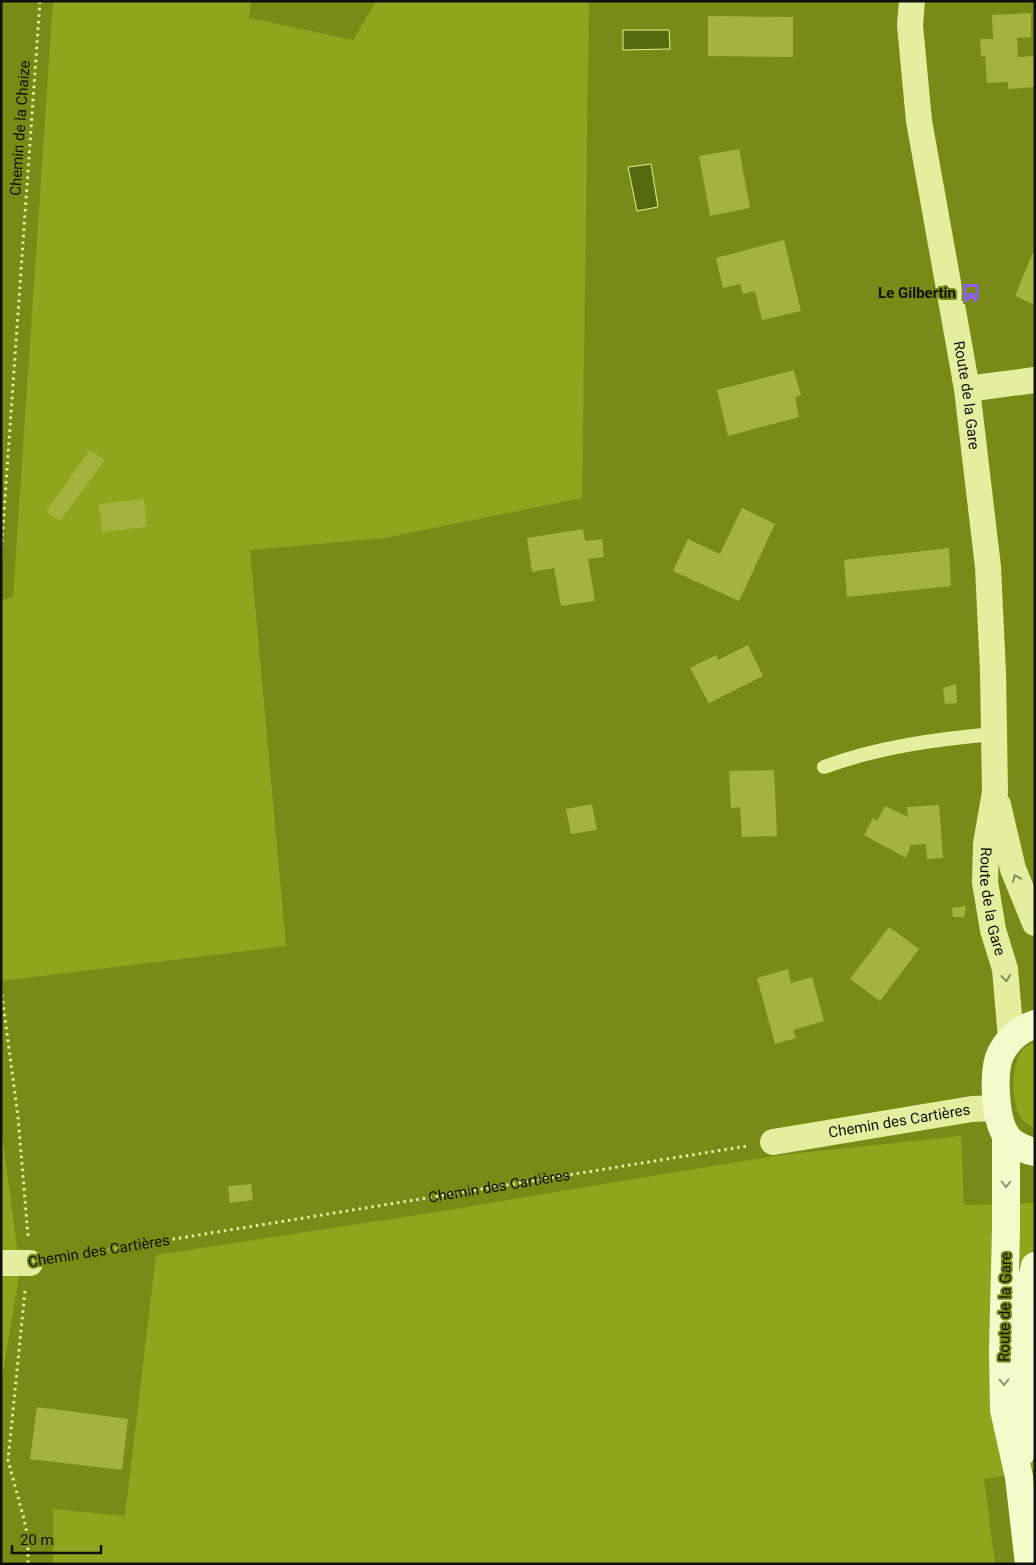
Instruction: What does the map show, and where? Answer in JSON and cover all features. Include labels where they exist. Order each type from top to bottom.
[{"type":"main road","name":"Route de la Gare","points":[[1029,1564],[1018,1477],[1004,1410],[1006,1136],[996,1108],[995,1075],[1000,1054],[1011,1038],[1026,1027],[1035,1024]]},
{"type":"main road","points":[[1006,1136],[1024,1150],[1035,1152]]},
{"type":"main road","name":"Route de la Gare","points":[[1018,1477],[1025,1412],[1024,1349],[1029,1292],[1035,1266]]},
{"type":"street","name":"Route de la Gare","points":[[912,1],[910,25],[919,121],[967,390],[988,566],[993,672],[995,792],[986,844],[985,882],[993,930],[1005,969],[1011,1038]]},
{"type":"street","points":[[967,390],[1035,380]]},
{"type":"street","name":"Route de la Gare","points":[[995,792],[1013,869],[1035,923]]},
{"type":"street","name":"Chemin des Cartières","points":[[773,1142],[972,1109],[996,1108]]},
{"type":"street","name":"Chemin des Cartières","points":[[1,1262],[30,1263]]},
{"type":"lane","points":[[824,767],[850,757],[946,738],[994,734]]},
{"type":"path","name":"Chemin de la Chaize","points":[[1,555],[40,1]]},
{"type":"path","points":[[1,988],[18,1118],[30,1263],[25,1291],[8,1460],[28,1538],[28,1564]]},
{"type":"path","name":"Chemin des Cartières","points":[[30,1263],[773,1142]]},
{"type":"shaded area","points":[[53,1],[251,1],[249,18],[353,40],[376,1],[589,1],[582,498],[384,538],[250,550],[286,946],[1,981],[1,600],[13,597]]},
{"type":"shaded area","points":[[623,30],[669,30],[670,49],[623,50]]},
{"type":"shaded area","points":[[651,164],[658,207],[637,211],[628,167]]},
{"type":"shaded area","points":[[1035,1042],[1035,1129],[1023,1120],[1018,1113],[1014,1097],[1014,1078],[1020,1054],[1026,1047]]},
{"type":"shaded area","points":[[1,1126],[20,1270],[1,1384]]},
{"type":"shaded area","points":[[961,1136],[964,1205],[1035,1203],[1035,1470],[984,1479],[995,1564],[53,1564],[53,1509],[125,1516],[156,1255],[456,1209],[781,1155]]},
{"type":"building","points":[[1031,13],[1031,37],[1017,38],[1018,57],[1035,56],[1035,87],[1008,89],[1008,82],[987,83],[985,56],[981,57],[980,39],[993,39],[992,15]]},
{"type":"building","points":[[708,16],[793,17],[793,57],[708,56]]},
{"type":"building","points":[[739,149],[750,208],[710,216],[699,156]]},
{"type":"building","points":[[784,240],[801,311],[762,320],[755,291],[743,294],[740,284],[723,288],[716,258]]},
{"type":"building","points":[[1035,248],[1035,305],[1015,296]]},
{"type":"building","points":[[794,370],[801,396],[795,397],[799,417],[728,436],[717,390]]},
{"type":"building","points":[[90,450],[105,460],[60,521],[46,511]]},
{"type":"building","points":[[144,499],[147,527],[102,532],[99,504]]},
{"type":"building","points":[[742,508],[775,524],[739,601],[673,571],[688,539],[720,554]]},
{"type":"building","points":[[583,529],[585,541],[602,539],[604,557],[588,559],[595,601],[561,606],[554,568],[532,572],[527,538]]},
{"type":"building","points":[[949,548],[951,586],[847,597],[844,560]]},
{"type":"building","points":[[748,645],[763,676],[709,703],[690,668],[716,655],[718,660]]},
{"type":"building","points":[[956,684],[957,703],[945,704],[943,688]]},
{"type":"building","points":[[774,770],[777,836],[742,837],[740,807],[731,808],[729,771]]},
{"type":"building","points":[[592,804],[597,830],[571,834],[566,809]]},
{"type":"building","points":[[939,805],[943,858],[927,859],[926,844],[911,845],[906,858],[864,835],[873,818],[877,821],[885,806],[908,817],[907,807]]},
{"type":"building","points":[[966,906],[964,917],[953,917],[952,908]]},
{"type":"building","points":[[889,927],[919,949],[880,1001],[850,979]]},
{"type":"building","points":[[788,969],[791,983],[812,977],[824,1021],[793,1030],[796,1038],[775,1044],[757,978]]},
{"type":"building","points":[[251,1184],[253,1200],[230,1203],[228,1186]]},
{"type":"building","points":[[37,1407],[128,1419],[122,1470],[30,1459]]},
{"type":"place","name":"Le Gilbertin","points":[[971,293]]}]
